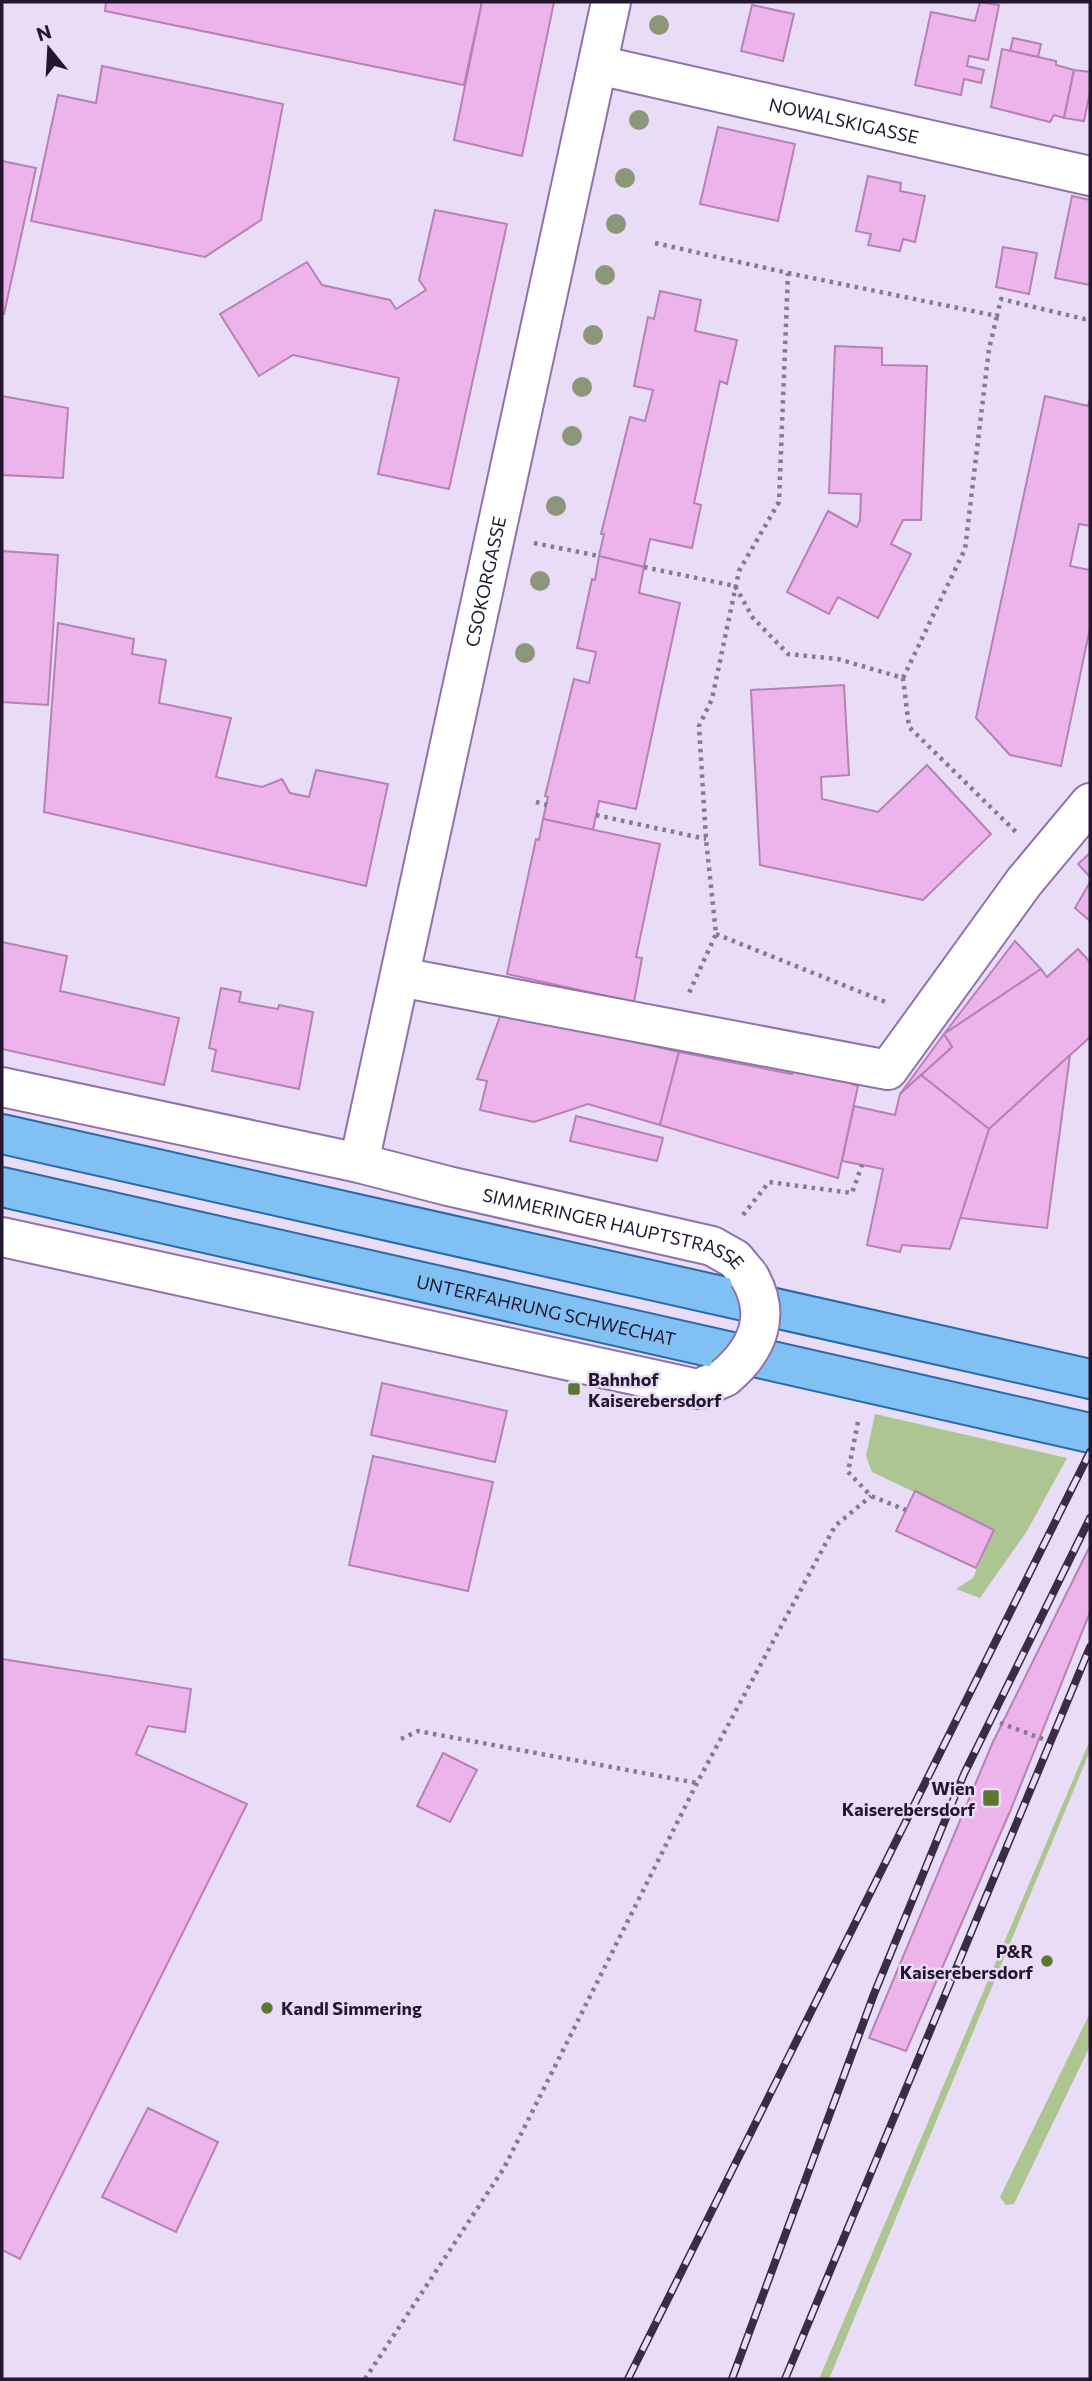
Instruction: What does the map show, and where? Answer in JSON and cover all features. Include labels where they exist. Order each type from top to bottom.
[{"type":"main road","points":[[2,1134],[1090,1379]]},
{"type":"main road","name":"UNTERFAHRUNG SCHWECHAT","points":[[2,1187],[1090,1433]]},
{"type":"street","name":"CSOKORGASSE","points":[[359,1163],[611,2]]},
{"type":"street","name":"NOWALSKIGASSE","points":[[598,65],[1090,176]]},
{"type":"street","points":[[400,977],[888,1070],[1043,858],[1090,803]]},
{"type":"street","name":"SIMMERINGER HAUPTSTRASSE","points":[[2,1087],[359,1163],[712,1246],[735,1259],[749,1276],[759,1296],[760,1323],[756,1338],[743,1360],[725,1377],[698,1389],[2,1237]]},
{"type":"path","points":[[655,243],[997,316]]},
{"type":"path","points":[[673,1029],[716,934],[706,839],[699,726],[712,699],[739,572],[779,502],[788,273]]},
{"type":"path","points":[[1043,858],[909,727],[903,678],[965,549],[989,349],[1001,299],[1084,318],[1090,317]]},
{"type":"path","points":[[496,536],[599,556]]},
{"type":"path","points":[[644,567],[735,586],[753,618],[788,654],[838,659],[903,678]]},
{"type":"path","points":[[536,802],[547,805]]},
{"type":"path","points":[[596,815],[706,839]]},
{"type":"path","points":[[716,934],[926,1018]]},
{"type":"path","points":[[743,1215],[769,1182],[852,1193],[862,1165]]},
{"type":"path","points":[[859,1417],[848,1472],[872,1496],[906,1510]]},
{"type":"path","points":[[365,2379],[504,2168],[697,1783],[835,1525],[872,1496]]},
{"type":"path","points":[[1000,1723],[1043,1739]]},
{"type":"path","points":[[401,1739],[418,1731],[697,1783]]},
{"type":"green space","points":[[875,1414],[1067,1458],[1027,1531],[980,1598],[956,1589],[973,1578],[994,1530],[872,1472],[866,1456]]},
{"type":"green space","points":[[1090,1740],[1090,1751],[829,2379],[819,2379]]},
{"type":"green space","points":[[1090,2013],[1090,2046],[1014,2204],[1006,2205],[1000,2197]]},
{"type":"building","points":[[106,2],[482,2],[464,85],[105,11]]},
{"type":"building","points":[[482,2],[554,2],[522,156],[454,140]]},
{"type":"building","points":[[980,2],[999,5],[988,60],[969,56],[967,66],[984,70],[981,83],[964,79],[961,95],[915,85],[931,12],[975,21]]},
{"type":"building","points":[[752,5],[794,14],[783,61],[741,51]]},
{"type":"building","points":[[1013,38],[1041,44],[1038,57],[1010,51]]},
{"type":"building","points":[[1002,49],[1056,61],[1056,65],[1074,70],[1064,118],[1054,115],[1050,122],[991,107]]},
{"type":"building","points":[[102,66],[283,104],[261,220],[205,257],[31,221],[58,95],[96,103]]},
{"type":"building","points":[[1074,70],[1090,72],[1090,92],[1084,121],[1064,118]]},
{"type":"building","points":[[718,127],[795,144],[778,221],[700,204]]},
{"type":"building","points":[[2,161],[36,168],[4,314],[2,314]]},
{"type":"building","points":[[868,176],[901,183],[900,191],[925,196],[915,242],[903,239],[900,251],[868,245],[871,234],[856,231]]},
{"type":"building","points":[[1072,196],[1090,200],[1090,285],[1055,278]]},
{"type":"building","points":[[435,210],[507,224],[449,489],[378,474],[399,378],[293,355],[259,376],[220,314],[307,262],[322,285],[390,300],[396,309],[426,290],[419,280]]},
{"type":"building","points":[[1003,247],[1037,253],[1029,294],[996,287]]},
{"type":"building","points":[[660,291],[701,300],[695,331],[737,340],[727,384],[720,381],[694,503],[701,505],[692,548],[650,539],[644,567],[599,556],[604,534],[601,534],[630,417],[645,421],[653,390],[634,386],[648,317],[654,319]]},
{"type":"building","points":[[835,346],[882,348],[882,365],[927,366],[921,520],[903,520],[891,544],[911,554],[878,618],[838,597],[829,614],[787,592],[828,511],[857,527],[860,520],[861,494],[829,493]]},
{"type":"building","points":[[2,396],[68,408],[63,478],[2,475]]},
{"type":"building","points":[[1045,396],[1088,406],[1090,399],[1090,526],[1079,524],[1070,566],[1090,570],[1090,628],[1061,766],[1010,755],[976,718]]},
{"type":"building","points":[[2,551],[58,555],[48,705],[2,702]]},
{"type":"building","points":[[599,556],[644,567],[639,593],[680,603],[636,809],[599,801],[593,830],[543,819],[548,797],[545,796],[574,679],[589,683],[596,652],[577,648]]},
{"type":"building","points":[[58,623],[134,639],[132,654],[166,660],[159,703],[231,718],[216,777],[262,787],[282,779],[290,793],[309,797],[316,770],[388,784],[366,886],[44,812]]},
{"type":"building","points":[[844,685],[849,775],[821,777],[822,799],[878,812],[927,765],[991,834],[923,900],[760,865],[751,690]]},
{"type":"building","points":[[543,819],[660,844],[636,957],[642,958],[634,1002],[507,974],[536,839],[539,840]]},
{"type":"building","points":[[1090,853],[1090,877],[1078,864]]},
{"type":"building","points":[[1090,882],[1090,921],[1075,908]]},
{"type":"building","points":[[1015,941],[1041,969],[944,1034]]},
{"type":"building","points":[[2,942],[67,956],[60,991],[179,1018],[164,1085],[2,1049]]},
{"type":"building","points":[[1078,949],[1090,962],[1090,1037],[989,1129],[921,1075],[952,1047],[944,1034],[1041,969],[1047,977]]},
{"type":"building","points":[[221,988],[241,992],[239,1002],[278,1009],[279,1005],[313,1012],[299,1089],[212,1071],[216,1050],[209,1048]]},
{"type":"building","points":[[502,1011],[679,1052],[660,1125],[588,1104],[534,1122],[480,1110],[487,1081],[477,1079]]},
{"type":"building","points":[[944,1034],[952,1047],[900,1094]]},
{"type":"building","points":[[679,1052],[792,1074],[797,1063],[858,1086],[838,1178],[660,1125]]},
{"type":"building","points":[[1070,1055],[1047,1228],[960,1218],[989,1129]]},
{"type":"building","points":[[921,1075],[989,1129],[950,1249],[902,1245],[900,1252],[867,1245],[883,1169],[842,1161],[854,1106],[895,1115],[900,1094]]},
{"type":"building","points":[[576,1116],[663,1138],[657,1161],[570,1141]]},
{"type":"building","points":[[382,1383],[507,1411],[495,1462],[371,1435]]},
{"type":"building","points":[[373,1456],[493,1482],[468,1591],[349,1565]]},
{"type":"building","points":[[915,1491],[994,1530],[976,1568],[896,1531]]},
{"type":"building","points":[[1090,1546],[1090,1612],[1011,1809],[906,2051],[869,2038],[992,1744]]},
{"type":"building","points":[[2,1659],[191,1689],[185,1732],[148,1726],[136,1754],[247,1804],[20,2259],[2,2250]]},
{"type":"building","points":[[443,1753],[477,1770],[450,1822],[417,1806]]},
{"type":"building","points":[[148,2108],[218,2142],[176,2232],[102,2197]]},
{"type":"railway","points":[[628,2379],[1090,1452]]},
{"type":"railway","points":[[732,2379],[874,1994],[964,1774],[1090,1518]]},
{"type":"railway","points":[[785,2379],[1090,1647]]},
{"type":"place","name":"Bahnhof Kaiserebersdorf","points":[[574,1389]]},
{"type":"place","name":"Wien Kaiserebersdorf","points":[[991,1798]]},
{"type":"place","name":"P&R Kaiserebersdorf","points":[[1047,1961]]},
{"type":"place","name":"Kandl Simmering","points":[[267,2008]]}]
